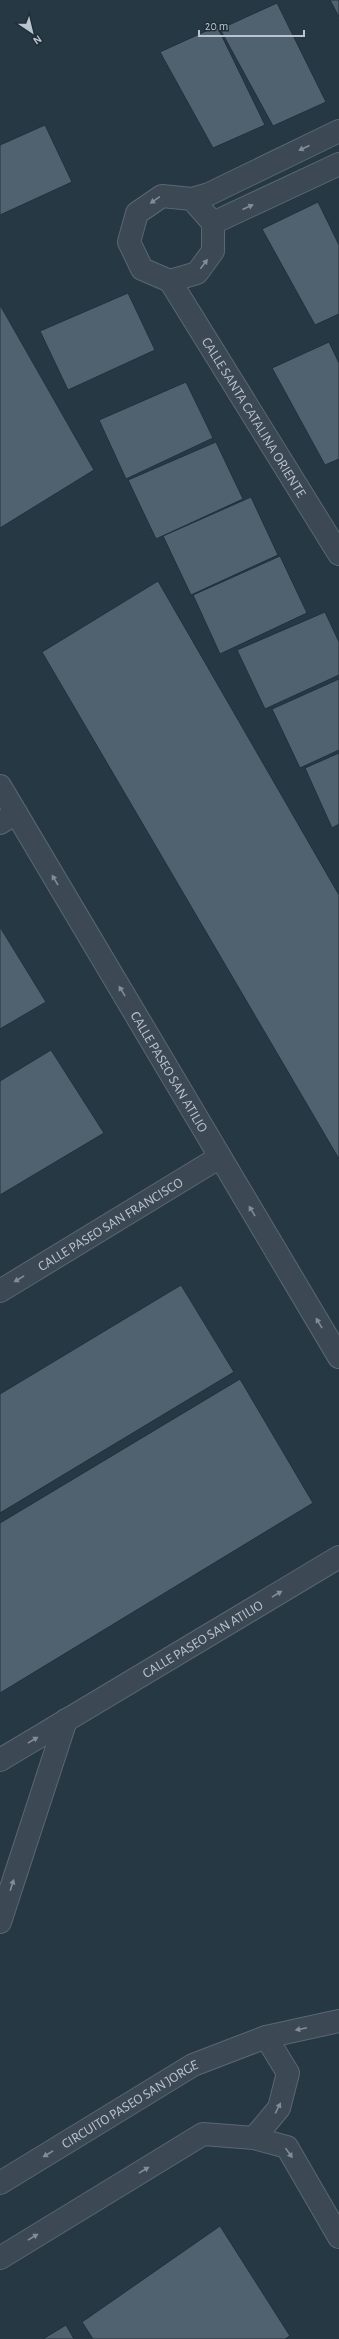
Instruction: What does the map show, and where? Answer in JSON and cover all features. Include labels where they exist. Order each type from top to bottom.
[{"type":"street","points":[[192,199],[213,223],[213,250],[197,273],[170,281],[142,269],[129,242],[137,213],[162,196],[192,199],[209,194],[339,131]]},
{"type":"street","points":[[213,223],[339,164]]},
{"type":"street","name":"CALLE SANTA CATALINA ORIENTE","points":[[170,281],[332,531],[339,554]]},
{"type":"street","name":"CALLE PASEO SAN ATILIO","points":[[0,786],[8,818],[220,1157],[339,1357]]},
{"type":"street","name":"CALLE PASEO SAN FRANCISCO","points":[[0,1291],[220,1157]]},
{"type":"street","name":"CALLE PASEO SAN ATILIO","points":[[0,1760],[339,1557]]},
{"type":"street","points":[[0,1922],[66,1720]]},
{"type":"street","name":"CIRCUITO PASEO SAN JORGE","points":[[0,2183],[193,2065],[266,2037],[339,2021]]},
{"type":"street","points":[[254,2138],[279,2108],[288,2073],[266,2037]]},
{"type":"street","points":[[0,2258],[203,2134],[254,2138],[287,2148],[339,2237]]},
{"type":"building","points":[[330,0],[339,0],[339,17]]},
{"type":"building","points":[[277,3],[326,102],[273,126],[220,29]]},
{"type":"building","points":[[217,26],[265,125],[213,148],[160,52]]},
{"type":"building","points":[[45,125],[72,182],[0,215],[0,145]]},
{"type":"building","points":[[318,202],[339,245],[339,314],[315,325],[262,229]]},
{"type":"building","points":[[128,293],[155,350],[68,390],[40,331]]},
{"type":"building","points":[[0,305],[94,470],[0,528]]},
{"type":"building","points":[[329,342],[339,363],[339,459],[325,465],[272,368]]},
{"type":"building","points":[[186,382],[213,438],[126,479],[99,420]]},
{"type":"building","points":[[216,442],[243,499],[156,539],[128,480]]},
{"type":"building","points":[[251,497],[278,555],[191,595],[163,536]]},
{"type":"building","points":[[280,556],[307,613],[220,654],[193,595]]},
{"type":"building","points":[[158,581],[339,895],[339,1159],[42,652]]},
{"type":"building","points":[[325,612],[339,642],[339,675],[265,709],[237,650]]},
{"type":"building","points":[[339,679],[339,750],[300,768],[272,709]]},
{"type":"building","points":[[339,753],[339,824],[332,828],[305,768]]},
{"type":"building","points":[[0,927],[46,1002],[0,1029]]},
{"type":"building","points":[[51,1050],[104,1133],[0,1195],[0,1081]]},
{"type":"building","points":[[181,1285],[234,1372],[0,1513],[0,1394]]},
{"type":"building","points":[[240,1379],[313,1503],[0,1693],[0,1523]]},
{"type":"building","points":[[220,2226],[290,2336],[285,2339],[93,2339],[82,2322]]},
{"type":"building","points":[[66,2325],[74,2339],[43,2339]]}]
